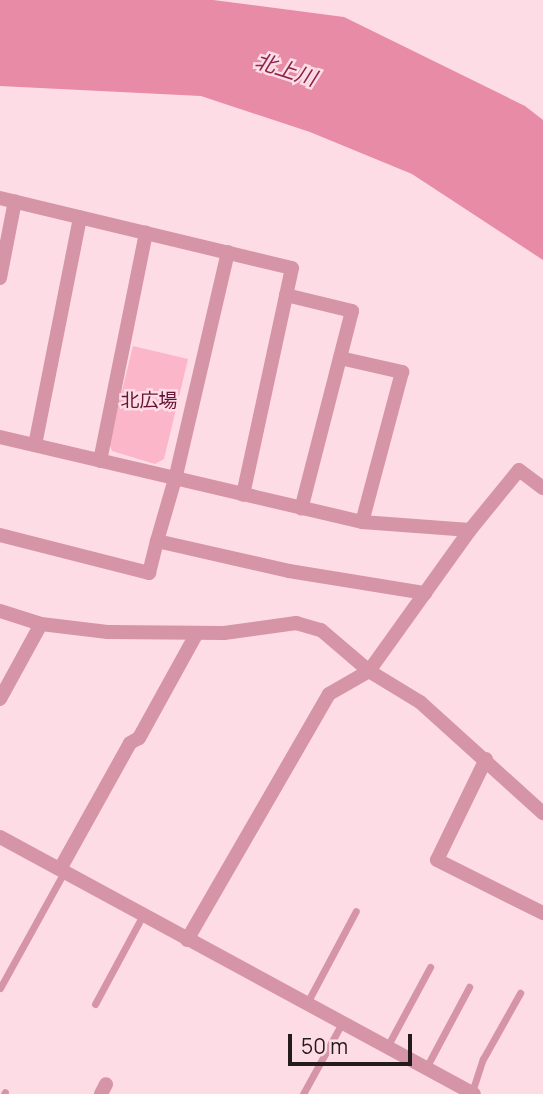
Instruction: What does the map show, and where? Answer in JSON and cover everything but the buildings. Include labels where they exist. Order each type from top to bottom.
[{"type":"street","points":[[0,198],[292,268],[243,495]]},
{"type":"street","points":[[0,278],[15,201]]},
{"type":"street","points":[[36,445],[80,217]]},
{"type":"street","points":[[100,461],[146,233]]},
{"type":"street","points":[[0,535],[149,573],[175,479],[228,252]]},
{"type":"street","points":[[286,295],[352,311],[301,509]]},
{"type":"street","points":[[340,358],[402,372],[362,522]]},
{"type":"street","points":[[0,437],[362,522],[470,530]]},
{"type":"street","points":[[187,940],[329,694],[369,671],[470,530],[519,470],[543,488]]},
{"type":"street","points":[[157,541],[289,571],[425,593]]},
{"type":"street","points":[[0,611],[41,624],[108,632],[223,634],[296,623],[321,630],[369,671],[420,702],[543,813]]},
{"type":"street","points":[[0,699],[41,624]]},
{"type":"street","points":[[62,871],[130,743],[139,738],[197,633]]},
{"type":"street","points":[[486,759],[437,860],[543,914]]},
{"type":"street","points":[[0,837],[466,1092]]},
{"type":"lane","points":[[0,988],[62,871]]},
{"type":"lane","points":[[306,1004],[356,911]]},
{"type":"lane","points":[[95,1004],[143,915]]},
{"type":"lane","points":[[387,1047],[430,967]]},
{"type":"lane","points":[[426,1068],[469,987]]},
{"type":"lane","points":[[466,1092],[520,993]]},
{"type":"lane","points":[[303,1094],[342,1023]]},
{"type":"green space","name":"北広場","points":[[133,346],[188,359],[164,459],[155,464],[112,451],[109,443]]},
{"type":"water","name":"北上川","points":[[0,0],[213,0],[344,17],[525,106],[543,120],[543,260],[412,174],[310,132],[201,96],[0,86]]}]
